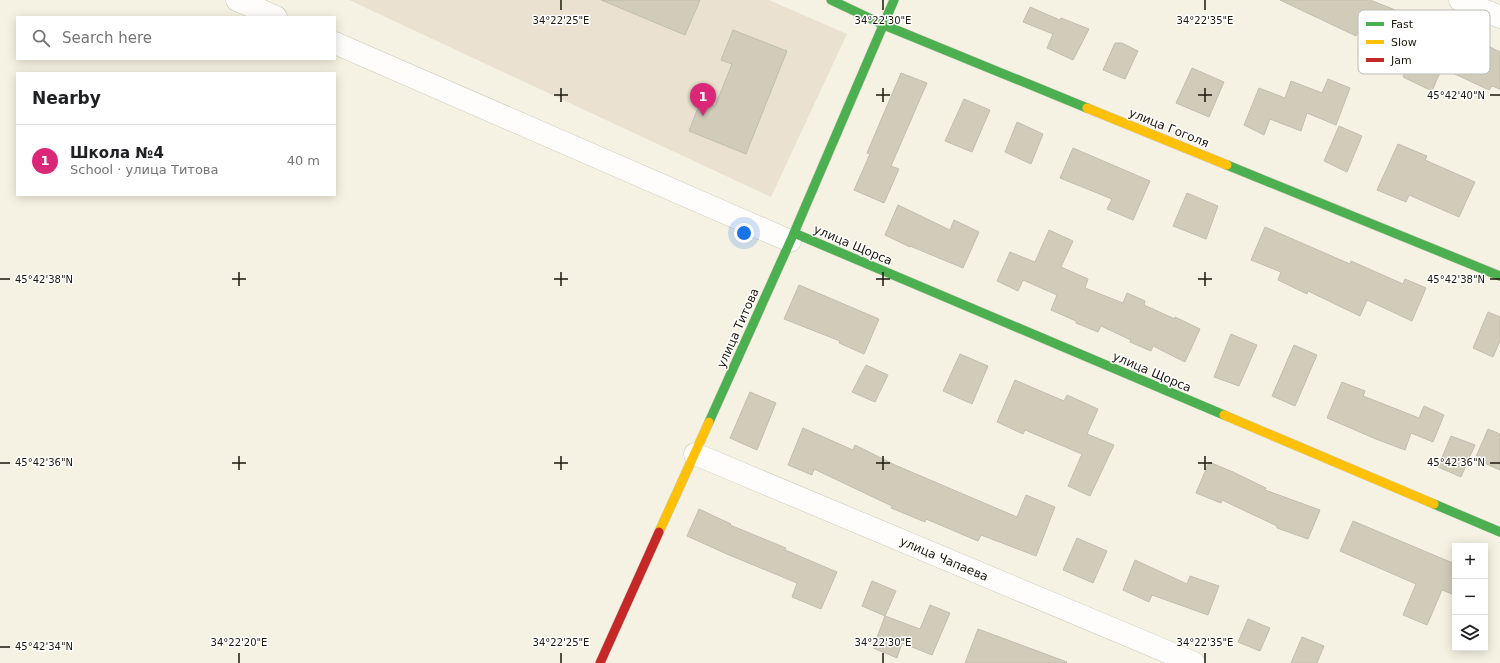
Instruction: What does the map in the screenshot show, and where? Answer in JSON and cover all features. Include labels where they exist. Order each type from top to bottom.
[{"type":"street","points":[[236,0],[274,16]]},
{"type":"street","name":"улица Гоголя","points":[[831,0],[884,25],[1500,276]]},
{"type":"street","name":"улица Титова","points":[[600,663],[792,237],[894,0]]},
{"type":"street","points":[[1460,0],[1484,10]]},
{"type":"street","points":[[1490,13],[1500,17]]},
{"type":"street","points":[[336,43],[792,237]]},
{"type":"street","name":"улица Щорса","points":[[792,237],[1500,532]]},
{"type":"street","name":"улица Чапаева","points":[[695,454],[1194,663]]},
{"type":"shaded area","points":[[349,0],[769,0],[847,34],[771,197]]},
{"type":"building","points":[[601,0],[700,0],[685,35]]},
{"type":"building","points":[[1280,0],[1370,0],[1395,10],[1358,10],[1358,32],[1356,36]]},
{"type":"building","points":[[1030,7],[1060,20],[1061,18],[1089,29],[1073,60],[1047,48],[1053,34],[1023,22]]},
{"type":"building","points":[[733,30],[787,51],[746,154],[689,131],[701,100],[715,106],[732,64],[721,60]]},
{"type":"building","points":[[1115,43],[1122,43],[1138,51],[1125,79],[1103,70]]},
{"type":"building","points":[[1490,47],[1500,52],[1500,89],[1492,86],[1489,90],[1455,74],[1490,74]]},
{"type":"building","points":[[1192,68],[1224,82],[1209,117],[1176,103]]},
{"type":"building","points":[[901,73],[927,83],[891,166],[899,169],[884,203],[854,190],[870,154],[867,153]]},
{"type":"building","points":[[1404,74],[1439,74],[1432,91],[1403,77]]},
{"type":"building","points":[[1328,79],[1350,88],[1336,125],[1307,113],[1301,131],[1270,119],[1264,135],[1244,125],[1259,88],[1285,98],[1291,81],[1322,93]]},
{"type":"building","points":[[964,99],[990,110],[972,152],[945,141]]},
{"type":"building","points":[[1017,122],[1043,134],[1031,164],[1005,152]]},
{"type":"building","points":[[1339,126],[1362,136],[1347,172],[1324,161]]},
{"type":"building","points":[[1398,144],[1427,156],[1425,160],[1475,182],[1459,217],[1409,195],[1406,202],[1377,190]]},
{"type":"building","points":[[1073,148],[1150,181],[1133,220],[1107,209],[1112,199],[1060,178]]},
{"type":"building","points":[[1187,193],[1218,206],[1206,239],[1173,226]]},
{"type":"building","points":[[898,205],[950,230],[954,220],[979,232],[963,268],[910,247],[885,235]]},
{"type":"building","points":[[1265,227],[1350,264],[1351,261],[1403,284],[1405,279],[1426,288],[1412,321],[1367,300],[1360,316],[1308,291],[1307,294],[1278,280],[1281,272],[1251,260]]},
{"type":"building","points":[[1049,230],[1073,241],[1061,267],[1088,279],[1085,288],[1123,303],[1127,293],[1145,301],[1144,305],[1200,329],[1185,362],[1153,346],[1151,351],[1130,342],[1131,340],[1101,326],[1098,332],[1076,323],[1076,321],[1051,310],[1057,295],[1023,280],[1018,291],[997,281],[1010,252],[1035,262]]},
{"type":"building","points":[[799,285],[879,319],[864,354],[839,343],[840,341],[784,319]]},
{"type":"building","points":[[1488,312],[1500,317],[1500,341],[1493,357],[1473,348]]},
{"type":"building","points":[[1231,334],[1257,345],[1239,386],[1214,377]]},
{"type":"building","points":[[1294,345],[1317,355],[1295,406],[1272,396]]},
{"type":"building","points":[[960,354],[988,366],[972,404],[943,391]]},
{"type":"building","points":[[866,365],[888,375],[875,402],[852,392]]},
{"type":"building","points":[[1015,380],[1064,401],[1067,395],[1098,409],[1087,434],[1114,445],[1090,496],[1068,486],[1082,454],[1025,430],[1023,434],[997,422]]},
{"type":"building","points":[[1342,382],[1365,391],[1363,396],[1419,418],[1424,406],[1444,415],[1433,442],[1411,433],[1405,450],[1327,418]]},
{"type":"building","points":[[750,392],[776,403],[757,450],[730,438]]},
{"type":"building","points":[[803,428],[853,450],[855,445],[895,465],[1017,517],[1026,495],[1055,507],[1036,556],[981,535],[978,541],[926,519],[925,522],[891,508],[892,506],[814,469],[812,475],[788,465]]},
{"type":"building","points":[[1488,429],[1500,434],[1500,470],[1475,459]]},
{"type":"building","points":[[1451,436],[1475,445],[1461,477],[1438,467]]},
{"type":"building","points":[[1209,462],[1266,488],[1265,490],[1320,510],[1308,539],[1277,528],[1277,526],[1222,500],[1221,503],[1196,493]]},
{"type":"building","points":[[699,509],[731,524],[730,525],[786,548],[785,550],[837,572],[821,609],[792,597],[797,583],[687,536]]},
{"type":"building","points":[[1353,521],[1452,563],[1452,594],[1442,590],[1427,625],[1403,615],[1416,584],[1340,551]]},
{"type":"building","points":[[1077,538],[1107,551],[1093,583],[1063,570]]},
{"type":"building","points":[[1135,560],[1187,584],[1190,576],[1219,586],[1208,615],[1152,595],[1149,602],[1123,590]]},
{"type":"building","points":[[872,581],[896,591],[885,616],[862,606]]},
{"type":"building","points":[[930,605],[950,613],[932,655],[902,643],[897,658],[873,648],[885,616],[920,629]]},
{"type":"building","points":[[1248,619],[1270,628],[1260,651],[1238,642]]},
{"type":"building","points":[[978,629],[1067,662],[965,663]]},
{"type":"building","points":[[1302,637],[1324,646],[1317,663],[1291,663]]},
{"type":"traffic: fast","points":[[831,0],[884,25],[1087,108]]},
{"type":"traffic: fast","points":[[709,422],[794,233],[894,0]]},
{"type":"traffic: fast","points":[[1227,165],[1500,276]]},
{"type":"traffic: fast","points":[[794,233],[1224,415]]},
{"type":"traffic: fast","points":[[1434,504],[1500,532]]},
{"type":"traffic: slow","points":[[1087,108],[1227,165]]},
{"type":"traffic: slow","points":[[1224,415],[1434,504]]},
{"type":"traffic: slow","points":[[659,532],[709,422]]},
{"type":"traffic: jam","points":[[600,663],[659,532]]},
{"type":"place","name":"Школа №4","points":[[703,116]]}]
